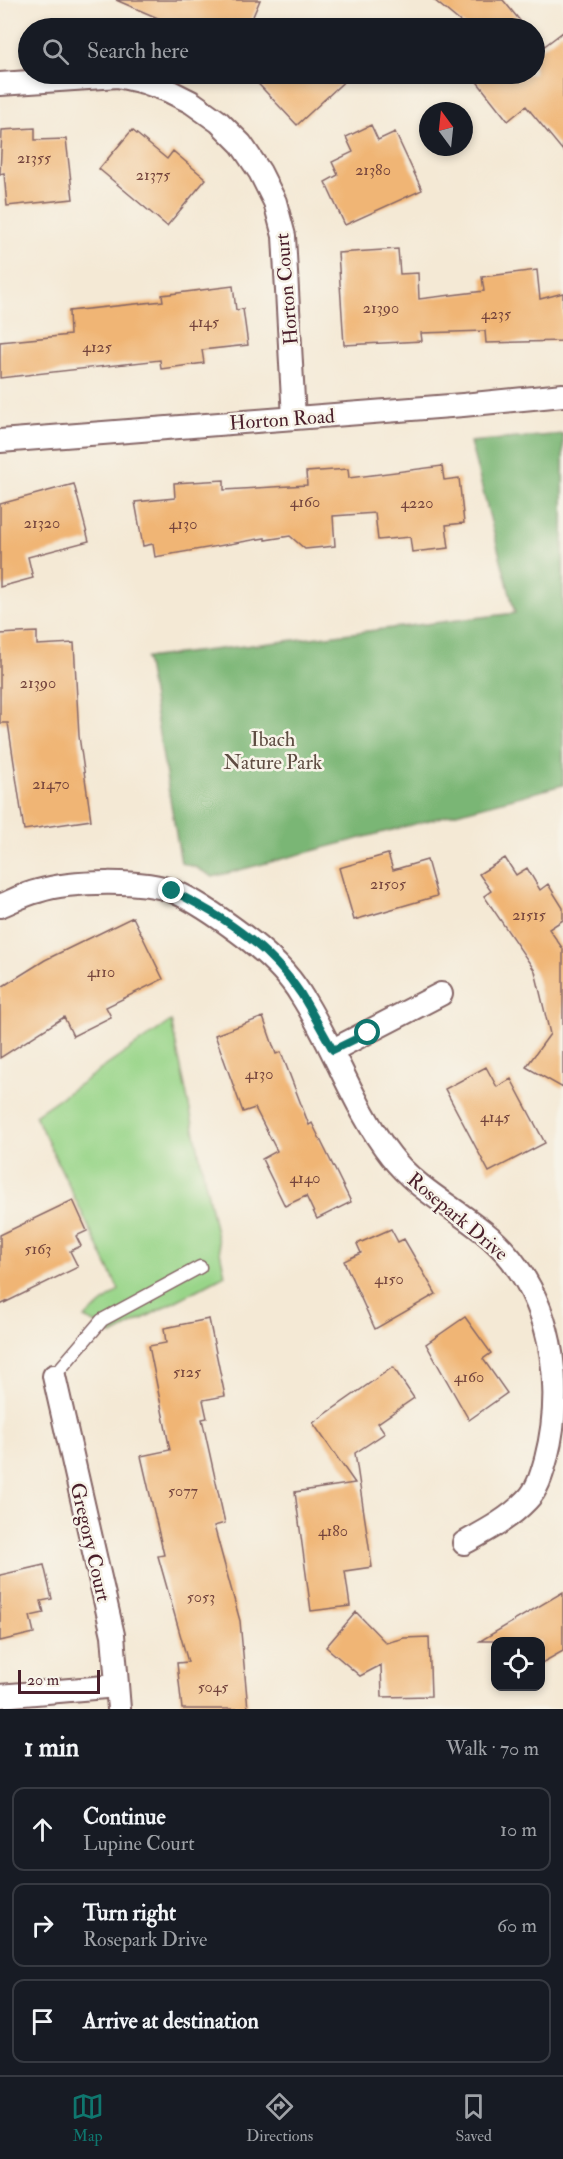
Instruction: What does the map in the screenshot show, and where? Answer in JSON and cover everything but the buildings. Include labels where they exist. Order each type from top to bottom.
[{"type":"street","name":"Horton Court","points":[[0,84],[18,83]]},
{"type":"street","name":"Horton Court","points":[[150,84],[191,102],[219,122],[241,144],[270,192],[284,236],[294,418]]},
{"type":"street","name":"Horton Road","points":[[0,441],[563,395]]},
{"type":"street","name":"Rosepark Drive","points":[[0,906],[38,890],[91,883],[135,884],[172,891],[204,907],[266,953],[300,992],[333,1050],[370,1127],[392,1157],[416,1184],[481,1230],[510,1258],[533,1293],[546,1327],[557,1380],[553,1437],[538,1484],[528,1499],[506,1520],[464,1543]]},
{"type":"street","points":[[333,1050],[441,994]]},
{"type":"street","name":"Gregory Court","points":[[54,1376],[112,1635],[119,1709]]},
{"type":"street","points":[[0,1696],[117,1686]]},
{"type":"lane","points":[[54,1376],[102,1320],[200,1268]]},
{"type":"green space","name":"Ibach Nature Park","points":[[563,434],[563,785],[213,877],[195,867],[181,863],[146,658],[515,613],[470,442]]},
{"type":"green space","points":[[171,1021],[225,1275],[112,1335],[99,1325],[84,1318],[119,1290],[35,1115]]},
{"type":"route","points":[[172,891],[204,907],[266,953],[300,992],[333,1050],[368,1033]]}]
